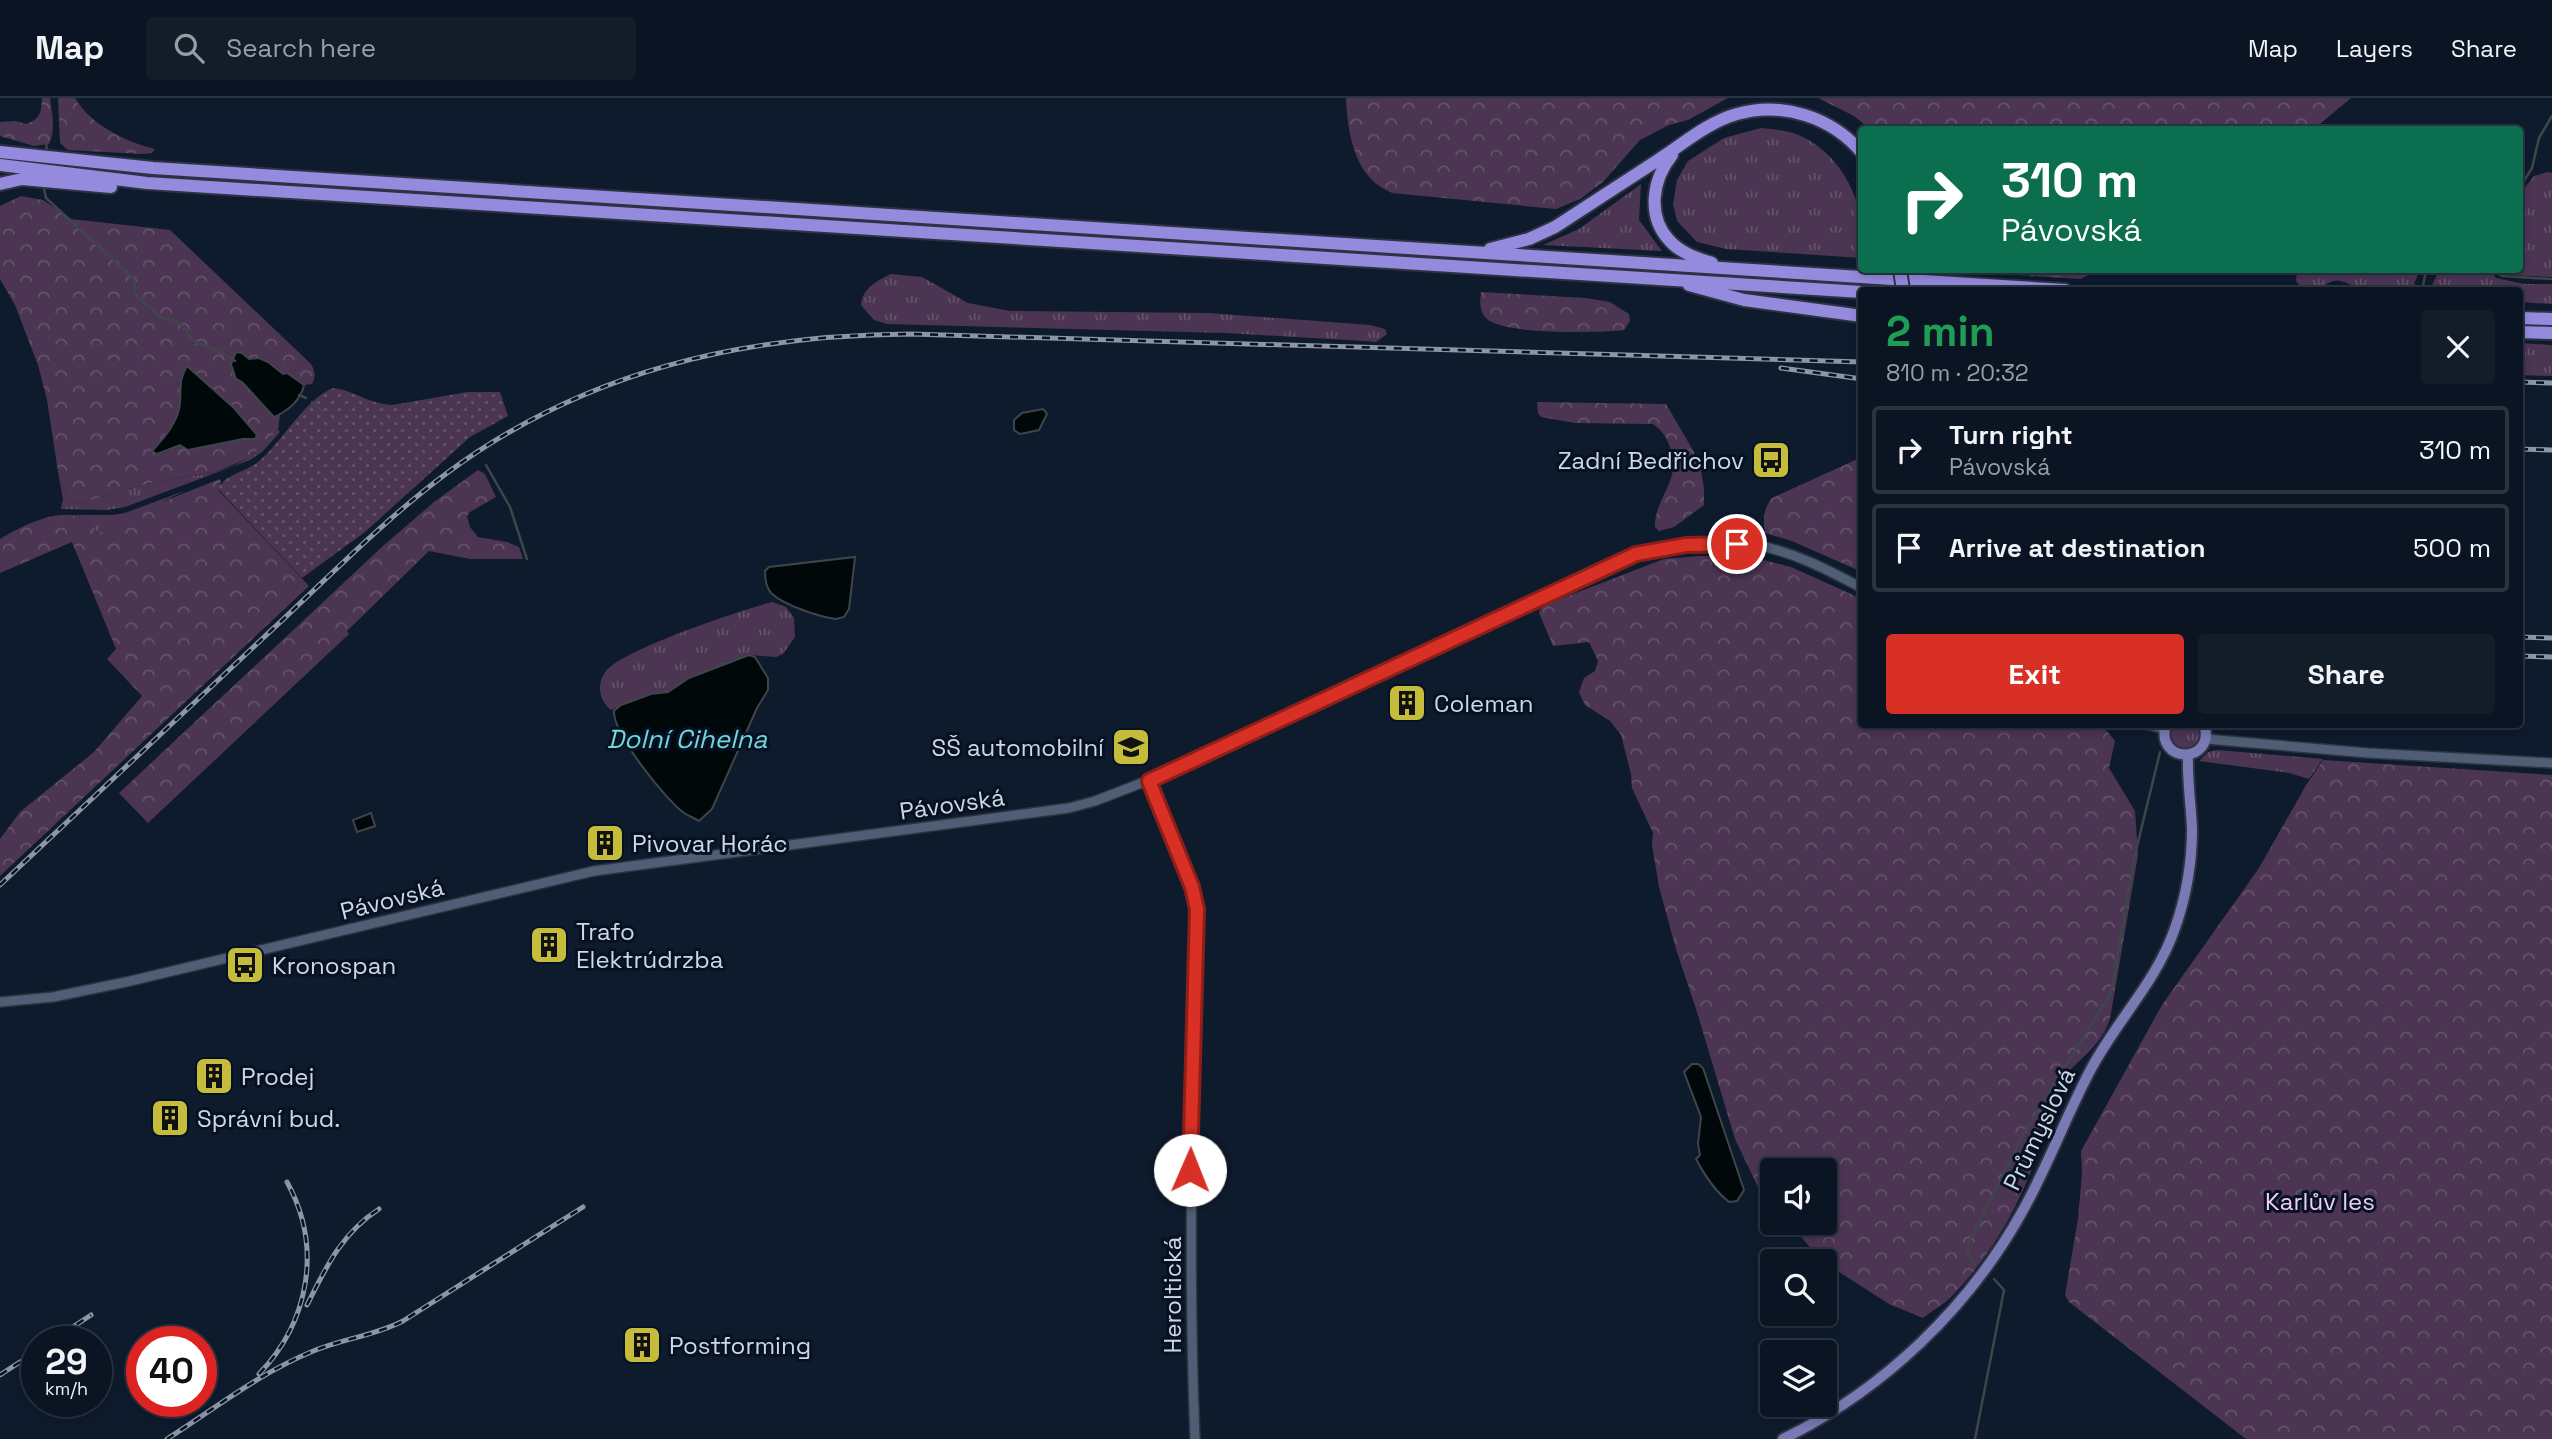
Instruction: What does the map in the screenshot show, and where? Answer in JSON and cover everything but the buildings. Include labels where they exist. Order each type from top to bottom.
[{"type":"highway","points":[[1457,251],[1501,247],[1542,233],[1707,127],[1736,114],[1768,108],[1811,116],[1835,128],[1858,148]]},
{"type":"highway","points":[[1679,147],[1664,164],[1657,181],[1655,218],[1669,241],[1690,256],[1739,269]]},
{"type":"highway","points":[[0,152],[29,168],[72,173],[153,168],[2018,287]]},
{"type":"highway","points":[[0,165],[147,183],[1858,292]]},
{"type":"highway","points":[[0,184],[29,168]]},
{"type":"highway","points":[[1676,280],[1704,291],[1744,300],[1858,315]]},
{"type":"highway","points":[[2523,318],[2552,319]]},
{"type":"highway","points":[[2523,332],[2552,333]]},
{"type":"main road","points":[[2165,728],[2164,739],[2170,749],[2188,755],[2201,748],[2206,739],[2205,728]]},
{"type":"main road","name":"Průmyslová","points":[[1783,1439],[1829,1414],[1881,1377],[1930,1334],[1983,1272],[2033,1191],[2092,1066],[2146,988],[2175,929],[2186,889],[2192,851],[2188,755]]},
{"type":"street","name":"Pávovská","points":[[0,1002],[45,998],[126,982],[594,871],[1069,808],[1096,801],[1149,781],[1636,554],[1686,545],[1756,545],[1805,559],[1858,586]]},
{"type":"street","points":[[2206,739],[2552,763]]},
{"type":"street","name":"Heroltická","points":[[1149,781],[1192,887],[1198,919],[1190,1170],[1195,1439]]},
{"type":"green space","points":[[42,98],[50,98],[53,128],[49,144],[34,146],[0,136],[0,122],[16,121],[26,124],[35,120]]},
{"type":"green space","points":[[58,98],[75,98],[90,116],[110,131],[155,149],[152,153],[142,154],[68,150],[60,143]]},
{"type":"green space","points":[[1346,98],[1728,98],[1688,120],[1669,125],[1640,140],[1603,182],[1580,199],[1556,209],[1387,191],[1366,173],[1355,153],[1349,131]]},
{"type":"green space","points":[[1818,98],[2351,98],[2318,126],[1866,126],[1854,116]]},
{"type":"green space","points":[[1761,128],[1789,132],[1820,147],[1840,169],[1855,196],[1858,206],[1858,258],[1726,249],[1697,242],[1677,221],[1673,204],[1677,180],[1688,161],[1724,138]]},
{"type":"green space","points":[[2552,173],[2552,277],[2505,275],[2501,273],[2523,273],[2523,190],[2534,176]]},
{"type":"green space","points":[[1641,184],[1639,220],[1662,251],[1543,245],[1579,229]]},
{"type":"green space","points":[[21,196],[43,200],[71,219],[170,230],[311,364],[314,374],[312,384],[304,385],[287,373],[283,374],[259,360],[249,359],[242,353],[242,382],[274,417],[280,415],[278,430],[249,458],[213,473],[158,481],[81,503],[69,501],[59,478],[47,400],[38,365],[15,305],[0,279],[0,206]],"holes":[[[187,366],[234,408],[257,435],[255,439],[188,450],[180,445],[163,453],[155,453],[153,450],[177,416],[181,379]]]},
{"type":"green space","points":[[1984,273],[2092,273],[2081,279]]},
{"type":"green space","points":[[2297,273],[2419,273],[2414,284],[2422,287],[2354,287],[2334,281],[2323,287],[2301,287],[2296,281]]},
{"type":"green space","points":[[2438,273],[2492,273],[2496,278],[2524,284],[2552,284],[2552,304],[2523,302],[2523,287],[2431,287]]},
{"type":"green space","points":[[891,274],[922,277],[968,303],[1010,311],[1208,313],[1370,325],[1385,329],[1387,334],[1376,342],[1225,333],[887,324],[874,320],[861,305],[868,289]]},
{"type":"green space","points":[[1481,292],[1586,298],[1610,302],[1629,314],[1630,321],[1624,330],[1612,331],[1573,332],[1510,327],[1495,324],[1486,318],[1481,309]]},
{"type":"green space","points":[[2523,343],[2552,345],[2552,376],[2523,375]]},
{"type":"green space","points":[[334,388],[392,405],[468,392],[500,392],[508,416],[470,437],[365,532],[302,578],[218,489],[230,477],[258,462],[314,400]]},
{"type":"green space","points":[[1537,402],[1666,404],[1695,458],[1699,459],[1704,505],[1674,527],[1659,531],[1655,527],[1656,517],[1671,480],[1673,460],[1668,442],[1659,429],[1653,424],[1575,423],[1541,417]]},
{"type":"green space","points":[[278,430],[280,432],[262,452],[250,460],[125,507],[107,510],[61,509],[63,499],[59,478],[69,501],[81,503],[158,481],[213,473],[233,466],[249,458]]},
{"type":"green space","points":[[1858,459],[1858,570],[1792,541],[1765,533],[1764,515],[1772,498]]},
{"type":"green space","points":[[478,470],[485,474],[496,497],[470,512],[467,516],[470,527],[478,537],[519,547],[523,559],[470,559],[429,551],[347,631],[349,634],[148,823],[119,793],[383,546],[434,502]]},
{"type":"green space","points":[[220,479],[218,490],[309,586],[0,876],[0,839],[20,812],[94,752],[142,696],[107,659],[116,649],[72,542],[0,573],[0,539],[34,522],[61,515],[75,516],[92,523],[97,534],[149,507]]},
{"type":"green space","points":[[184,491],[97,534],[92,523],[74,515],[125,513]]},
{"type":"green space","points":[[1701,556],[1752,557],[1791,567],[1858,597],[1858,728],[2104,728],[2115,741],[2109,768],[2135,811],[2138,855],[2110,1019],[2097,1043],[2062,1078],[2049,1099],[2043,1137],[2036,1159],[2018,1201],[1996,1241],[1953,1295],[1923,1318],[1889,1304],[1837,1271],[1837,1249],[1812,1249],[1799,1235],[1837,1235],[1837,1158],[1760,1158],[1759,1189],[1735,1139],[1676,949],[1659,887],[1652,845],[1653,833],[1632,788],[1621,735],[1610,721],[1585,705],[1579,692],[1584,678],[1595,671],[1598,661],[1589,642],[1553,646],[1539,613],[1542,606],[1664,559]]},
{"type":"green space","points":[[772,602],[786,607],[794,618],[795,637],[783,654],[776,657],[749,655],[689,678],[668,692],[651,694],[611,710],[604,702],[600,692],[601,681],[606,671],[617,662],[683,632]]},
{"type":"green space","points":[[2172,728],[2198,728],[2200,733],[2198,743],[2185,750],[2176,746],[2170,738]]},
{"type":"green space","points":[[2217,750],[2323,759],[2309,779],[2289,773],[2199,761],[2208,752]]},
{"type":"green space","name":"Karlův les","points":[[2323,760],[2552,775],[2552,1439],[2246,1439],[2069,1302],[2065,1295],[2078,1219],[2081,1151],[2162,1005],[2259,868]]},
{"type":"water","points":[[236,352],[249,359],[259,358],[268,362],[304,385],[297,400],[274,417],[242,382],[236,379],[231,364]]},
{"type":"water","points":[[187,366],[234,408],[257,435],[255,439],[188,450],[180,445],[157,454],[152,451],[177,416],[182,379]]},
{"type":"water","points":[[1043,409],[1047,414],[1039,430],[1020,434],[1014,430],[1014,420],[1022,413]]},
{"type":"water","points":[[855,557],[849,609],[844,617],[829,618],[793,606],[771,593],[767,586],[765,571],[769,567]]},
{"type":"water","name":"Dolní Cihelna","points":[[749,655],[755,657],[768,678],[768,690],[757,708],[712,809],[699,821],[675,806],[653,781],[622,735],[614,711],[621,705],[651,694],[668,692],[689,678]]},
{"type":"water","points":[[371,813],[375,826],[357,832],[353,820]]},
{"type":"water","points":[[1692,1064],[1703,1068],[1744,1190],[1737,1201],[1729,1202],[1719,1193],[1696,1159],[1700,1155],[1698,1144],[1701,1117],[1684,1072]]},
{"type":"waterway","points":[[2523,182],[2532,168],[2539,138],[2552,116]]},
{"type":"waterway","points":[[46,139],[47,153]]},
{"type":"waterway","points":[[43,184],[46,198],[134,279],[135,294],[160,317],[176,321],[183,326],[191,339],[235,361]]},
{"type":"waterway","points":[[2423,286],[2425,273]]},
{"type":"waterway","points":[[2498,273],[2502,276],[2552,279]]},
{"type":"waterway","points":[[299,395],[306,398]]},
{"type":"waterway","points":[[312,402],[323,412]]},
{"type":"waterway","points":[[486,465],[510,507],[527,559]]},
{"type":"waterway","points":[[1974,1264],[1968,1252],[1968,1244],[2025,1131],[2111,993],[2134,859],[2160,752]]},
{"type":"waterway","points":[[1975,1439],[2004,1290],[1994,1279]]},
{"type":"railway","points":[[0,885],[353,553],[447,473],[500,438],[554,408],[610,384],[667,366],[726,352],[787,342],[911,334],[1858,362]]},
{"type":"railway","points":[[1781,368],[1858,378]]},
{"type":"railway","points":[[2523,382],[2552,383]]},
{"type":"railway","points":[[2523,449],[2552,450]]},
{"type":"railway","points":[[2523,637],[2552,638]]},
{"type":"railway","points":[[2523,656],[2552,657]]},
{"type":"railway","points":[[259,1374],[290,1331],[305,1283],[305,1232],[287,1182]]},
{"type":"railway","points":[[167,1439],[255,1381],[292,1361],[403,1321],[583,1207]]},
{"type":"railway","points":[[307,1305],[336,1252],[355,1229],[379,1209]]},
{"type":"railway","points":[[74,1326],[91,1315]]},
{"type":"railway","points":[[0,1375],[21,1361]]},
{"type":"place","name":"Zadní Bedřichov","points":[[1771,460]]},
{"type":"place","name":"Coleman","points":[[1407,703]]},
{"type":"place","name":"SŠ automobilní","points":[[1131,747]]},
{"type":"place","name":"Pivovar Horác","points":[[605,843]]},
{"type":"place","name":"Trafo Elektrúdrzba","points":[[549,945]]},
{"type":"place","name":"Kronospan","points":[[245,965]]},
{"type":"place","name":"Prodej","points":[[214,1076]]},
{"type":"place","name":"Správní bud.","points":[[170,1118]]},
{"type":"place","name":"Postforming","points":[[642,1345]]},
{"type":"route","points":[[1190,1170],[1197,909],[1192,887],[1149,781],[1636,554],[1686,545],[1737,544]]}]
